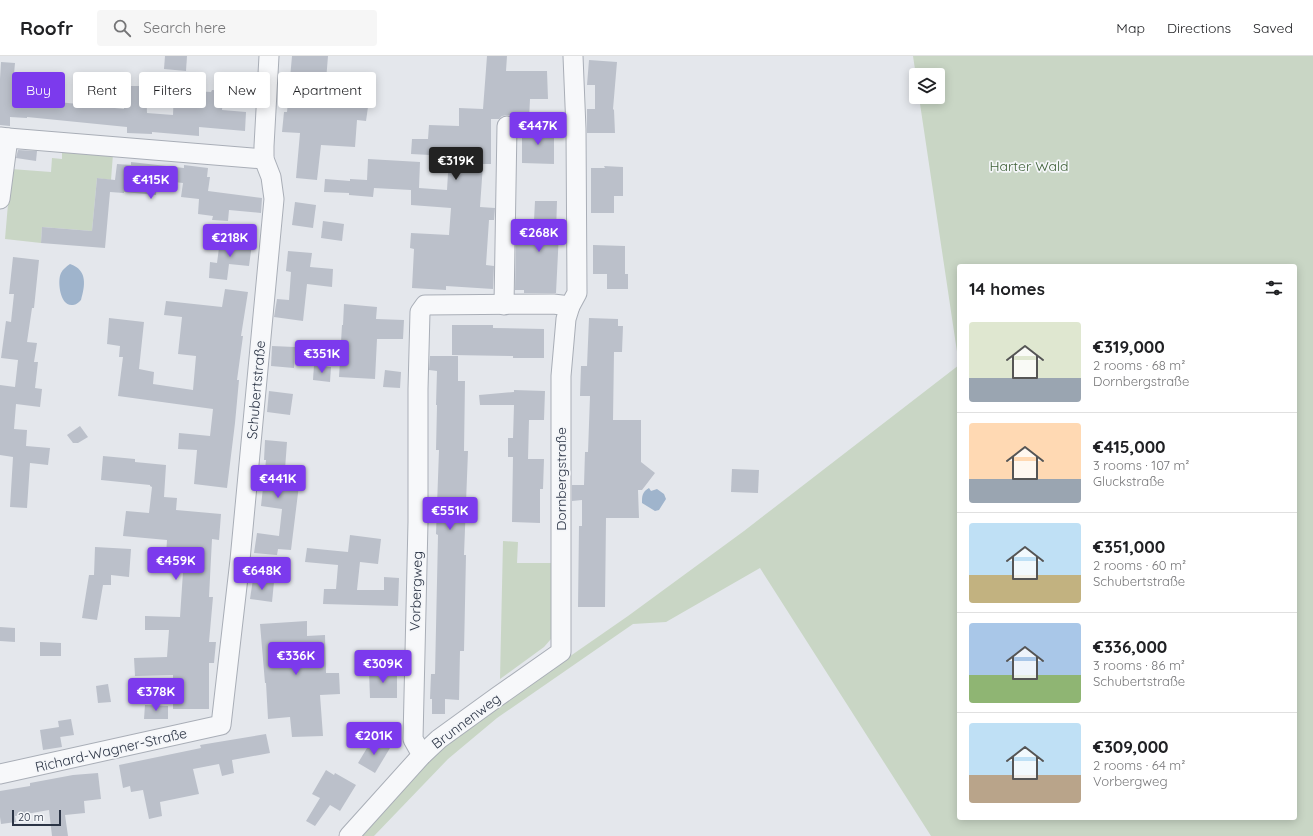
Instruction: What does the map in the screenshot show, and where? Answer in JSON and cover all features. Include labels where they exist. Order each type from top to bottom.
[{"type":"street","name":"Schubertstraße","points":[[221,725],[240,566],[274,199],[271,177],[264,158],[268,56]]},
{"type":"street","name":"Dornbergstraße","points":[[561,652],[562,376],[566,319],[570,306],[577,292],[576,129],[573,56]]},
{"type":"street","points":[[507,126],[504,305],[553,304],[570,306]]},
{"type":"street","points":[[0,202],[4,138],[264,158]]},
{"type":"street","name":"Vorbergweg","points":[[422,755],[413,739],[418,522],[418,382],[420,312],[425,305],[504,305]]},
{"type":"street","name":"Brunnenweg","points":[[349,836],[422,755],[439,739],[561,652]]},
{"type":"street","name":"Richard-Wagner-Straße","points":[[0,774],[221,725]]},
{"type":"green space","name":"Harter Wald","points":[[913,56],[1313,56],[1313,836],[931,836],[760,568],[666,622],[633,624],[497,718],[448,759],[374,836],[361,836],[416,772],[458,734],[628,616],[744,531],[957,367],[957,820],[1297,820],[1297,264],[957,264],[957,352],[920,104],[945,104],[945,68],[915,68]]},
{"type":"green space","points":[[62,150],[113,154],[111,180],[97,178],[92,231],[42,227],[41,243],[5,239],[11,169],[51,172],[52,158],[62,159]]},
{"type":"green space","points":[[503,541],[518,542],[517,563],[551,563],[551,639],[544,647],[500,679]]},
{"type":"water","points":[[70,264],[80,270],[84,279],[84,289],[81,300],[73,305],[69,305],[62,298],[59,282],[61,273]]},
{"type":"water","points":[[649,488],[651,491],[657,489],[664,494],[666,499],[659,510],[655,511],[642,503],[643,494]]},
{"type":"building","points":[[165,56],[187,56],[186,71],[164,69]]},
{"type":"building","points":[[292,56],[328,56],[327,72],[291,72]]},
{"type":"building","points":[[487,56],[507,56],[506,71],[547,71],[548,99],[530,99],[529,120],[516,120],[512,116],[508,115],[502,116],[499,119],[491,119],[491,164],[483,164],[480,207],[495,208],[494,220],[489,220],[486,265],[494,266],[493,289],[446,286],[446,290],[412,288],[414,249],[410,248],[411,233],[449,235],[451,208],[411,205],[411,190],[374,188],[373,197],[349,195],[349,193],[324,192],[325,179],[350,181],[350,179],[367,180],[368,159],[420,162],[419,188],[447,190],[449,156],[411,154],[412,139],[428,139],[429,125],[459,126],[459,108],[483,109]]},
{"type":"building","points":[[589,60],[617,62],[613,109],[615,133],[587,133],[587,109],[595,109],[595,85],[587,85]]},
{"type":"building","points":[[1,62],[15,63],[14,72],[12,72],[12,108],[65,108],[65,103],[73,104],[73,108],[131,108],[131,86],[139,86],[139,108],[147,108],[147,113],[173,115],[173,108],[206,108],[206,92],[211,92],[214,90],[214,108],[246,112],[245,131],[199,127],[199,136],[152,132],[152,134],[127,133],[127,127],[27,117],[10,117],[10,126],[0,125]]},
{"type":"building","points":[[287,108],[368,108],[366,121],[357,120],[355,147],[321,145],[317,180],[296,178],[300,133],[282,132],[284,112],[287,112]]},
{"type":"building","points":[[522,128],[554,128],[554,164],[522,163]]},
{"type":"building","points":[[18,150],[37,151],[36,161],[16,158]]},
{"type":"building","points":[[131,162],[184,168],[184,165],[208,168],[207,177],[210,177],[208,191],[262,198],[261,213],[229,210],[228,221],[212,220],[213,216],[198,214],[199,199],[181,197],[183,183],[157,180],[156,195],[110,192],[105,248],[41,243],[42,227],[92,231],[97,178],[115,180],[117,164],[131,165]]},
{"type":"building","points":[[604,166],[623,167],[623,196],[614,196],[614,213],[591,213],[591,168],[605,168]]},
{"type":"building","points":[[535,201],[557,201],[556,233],[559,233],[556,293],[524,293],[524,290],[515,290],[516,239],[533,240]]},
{"type":"building","points":[[295,202],[316,205],[313,228],[292,225]]},
{"type":"building","points":[[323,221],[344,224],[342,241],[321,238]]},
{"type":"building","points":[[220,240],[252,244],[249,266],[229,264],[227,280],[209,278],[210,262],[217,263]]},
{"type":"building","points":[[593,245],[625,246],[625,274],[628,274],[628,289],[607,289],[607,274],[593,274]]},
{"type":"building","points":[[288,251],[312,253],[310,267],[333,269],[332,287],[307,284],[303,321],[274,317],[277,299],[289,300],[291,272],[286,271]]},
{"type":"building","points":[[13,257],[39,260],[34,308],[32,308],[27,342],[37,343],[34,362],[38,362],[35,388],[42,389],[40,407],[16,404],[14,429],[27,430],[26,446],[50,448],[48,465],[30,463],[27,508],[10,507],[13,457],[0,455],[0,385],[15,387],[18,360],[1,358],[6,321],[11,322],[14,294],[9,294]]},
{"type":"building","points":[[225,289],[248,292],[241,336],[243,336],[237,380],[239,380],[227,488],[194,484],[197,450],[178,449],[179,433],[210,436],[213,409],[118,396],[123,357],[119,357],[120,346],[107,344],[109,318],[144,322],[139,369],[154,372],[153,384],[193,390],[196,356],[178,354],[182,317],[164,315],[166,301],[222,307]]},
{"type":"building","points":[[344,304],[377,307],[376,319],[404,320],[403,339],[377,339],[375,379],[339,377]]},
{"type":"building","points":[[589,318],[618,319],[618,326],[623,326],[622,352],[614,352],[613,420],[641,420],[641,462],[655,473],[642,490],[638,490],[639,518],[606,518],[605,607],[578,607],[579,526],[582,526],[582,500],[572,501],[572,485],[584,485],[585,452],[588,452],[590,396],[580,396],[581,366],[587,366]]},
{"type":"building","points":[[452,325],[493,325],[493,328],[544,329],[544,358],[452,355]]},
{"type":"building","points":[[272,346],[295,347],[294,368],[271,366]]},
{"type":"building","points":[[430,356],[458,356],[458,381],[465,381],[464,451],[468,451],[464,555],[466,555],[464,651],[460,651],[459,700],[445,699],[445,714],[432,714],[432,699],[430,699],[431,674],[435,674],[438,535],[436,534],[439,450],[436,450],[437,371],[429,370]]},
{"type":"building","points":[[314,365],[331,367],[330,382],[313,380]]},
{"type":"building","points":[[385,370],[401,372],[400,388],[383,387]]},
{"type":"building","points":[[514,390],[545,391],[544,420],[529,420],[528,459],[544,459],[543,489],[540,489],[540,523],[512,522],[513,457],[508,457],[508,438],[513,438],[514,405],[480,405],[479,395],[514,392]]},
{"type":"building","points":[[269,391],[293,394],[290,415],[267,412]]},
{"type":"building","points":[[80,426],[88,437],[78,443],[73,443],[67,435]]},
{"type":"building","points":[[265,440],[287,442],[284,483],[299,485],[291,550],[278,549],[277,555],[254,553],[257,533],[279,536],[282,509],[261,506],[266,460],[264,460]]},
{"type":"building","points":[[103,456],[135,459],[135,462],[166,465],[164,497],[177,498],[176,510],[221,514],[219,540],[212,539],[209,597],[213,597],[209,642],[216,642],[214,663],[209,663],[209,709],[173,709],[173,675],[135,676],[134,658],[167,657],[169,630],[145,630],[145,616],[180,617],[183,572],[165,571],[167,540],[123,536],[126,511],[149,513],[152,487],[150,485],[101,480]]},
{"type":"building","points":[[732,469],[759,470],[758,493],[731,492]]},
{"type":"building","points":[[350,535],[381,539],[378,564],[360,562],[357,590],[384,590],[384,577],[399,578],[398,606],[323,604],[324,589],[336,589],[338,565],[305,562],[307,548],[348,552]]},
{"type":"building","points":[[95,547],[131,549],[129,577],[111,575],[111,585],[103,585],[97,620],[82,618],[89,575],[94,575]]},
{"type":"building","points":[[253,579],[274,582],[272,602],[250,599]]},
{"type":"building","points":[[307,621],[307,636],[325,635],[326,673],[339,673],[340,694],[320,695],[323,736],[292,737],[290,717],[268,719],[260,624]]},
{"type":"building","points":[[0,627],[15,628],[15,642],[0,641]]},
{"type":"building","points":[[40,642],[61,643],[61,656],[40,656]]},
{"type":"building","points":[[397,670],[397,698],[370,698],[369,671]]},
{"type":"building","points":[[108,684],[111,702],[98,703],[96,686]]},
{"type":"building","points":[[145,705],[168,706],[168,719],[144,719]]},
{"type":"building","points":[[71,719],[74,735],[60,737],[62,747],[43,750],[40,730],[59,727],[58,721]]},
{"type":"building","points":[[266,734],[270,753],[232,760],[234,773],[222,776],[219,764],[193,769],[199,794],[160,802],[162,816],[149,819],[143,790],[131,792],[130,786],[123,788],[119,765],[201,748],[200,745]]},
{"type":"building","points":[[373,738],[390,748],[375,773],[358,763]]},
{"type":"building","points":[[326,770],[334,775],[335,773],[356,785],[340,811],[330,805],[315,826],[306,821],[320,798],[312,794]]},
{"type":"building","points":[[98,773],[101,799],[84,801],[85,813],[65,815],[68,836],[52,836],[49,810],[15,816],[16,822],[1,824],[0,791],[30,786],[30,783],[73,775]]}]
